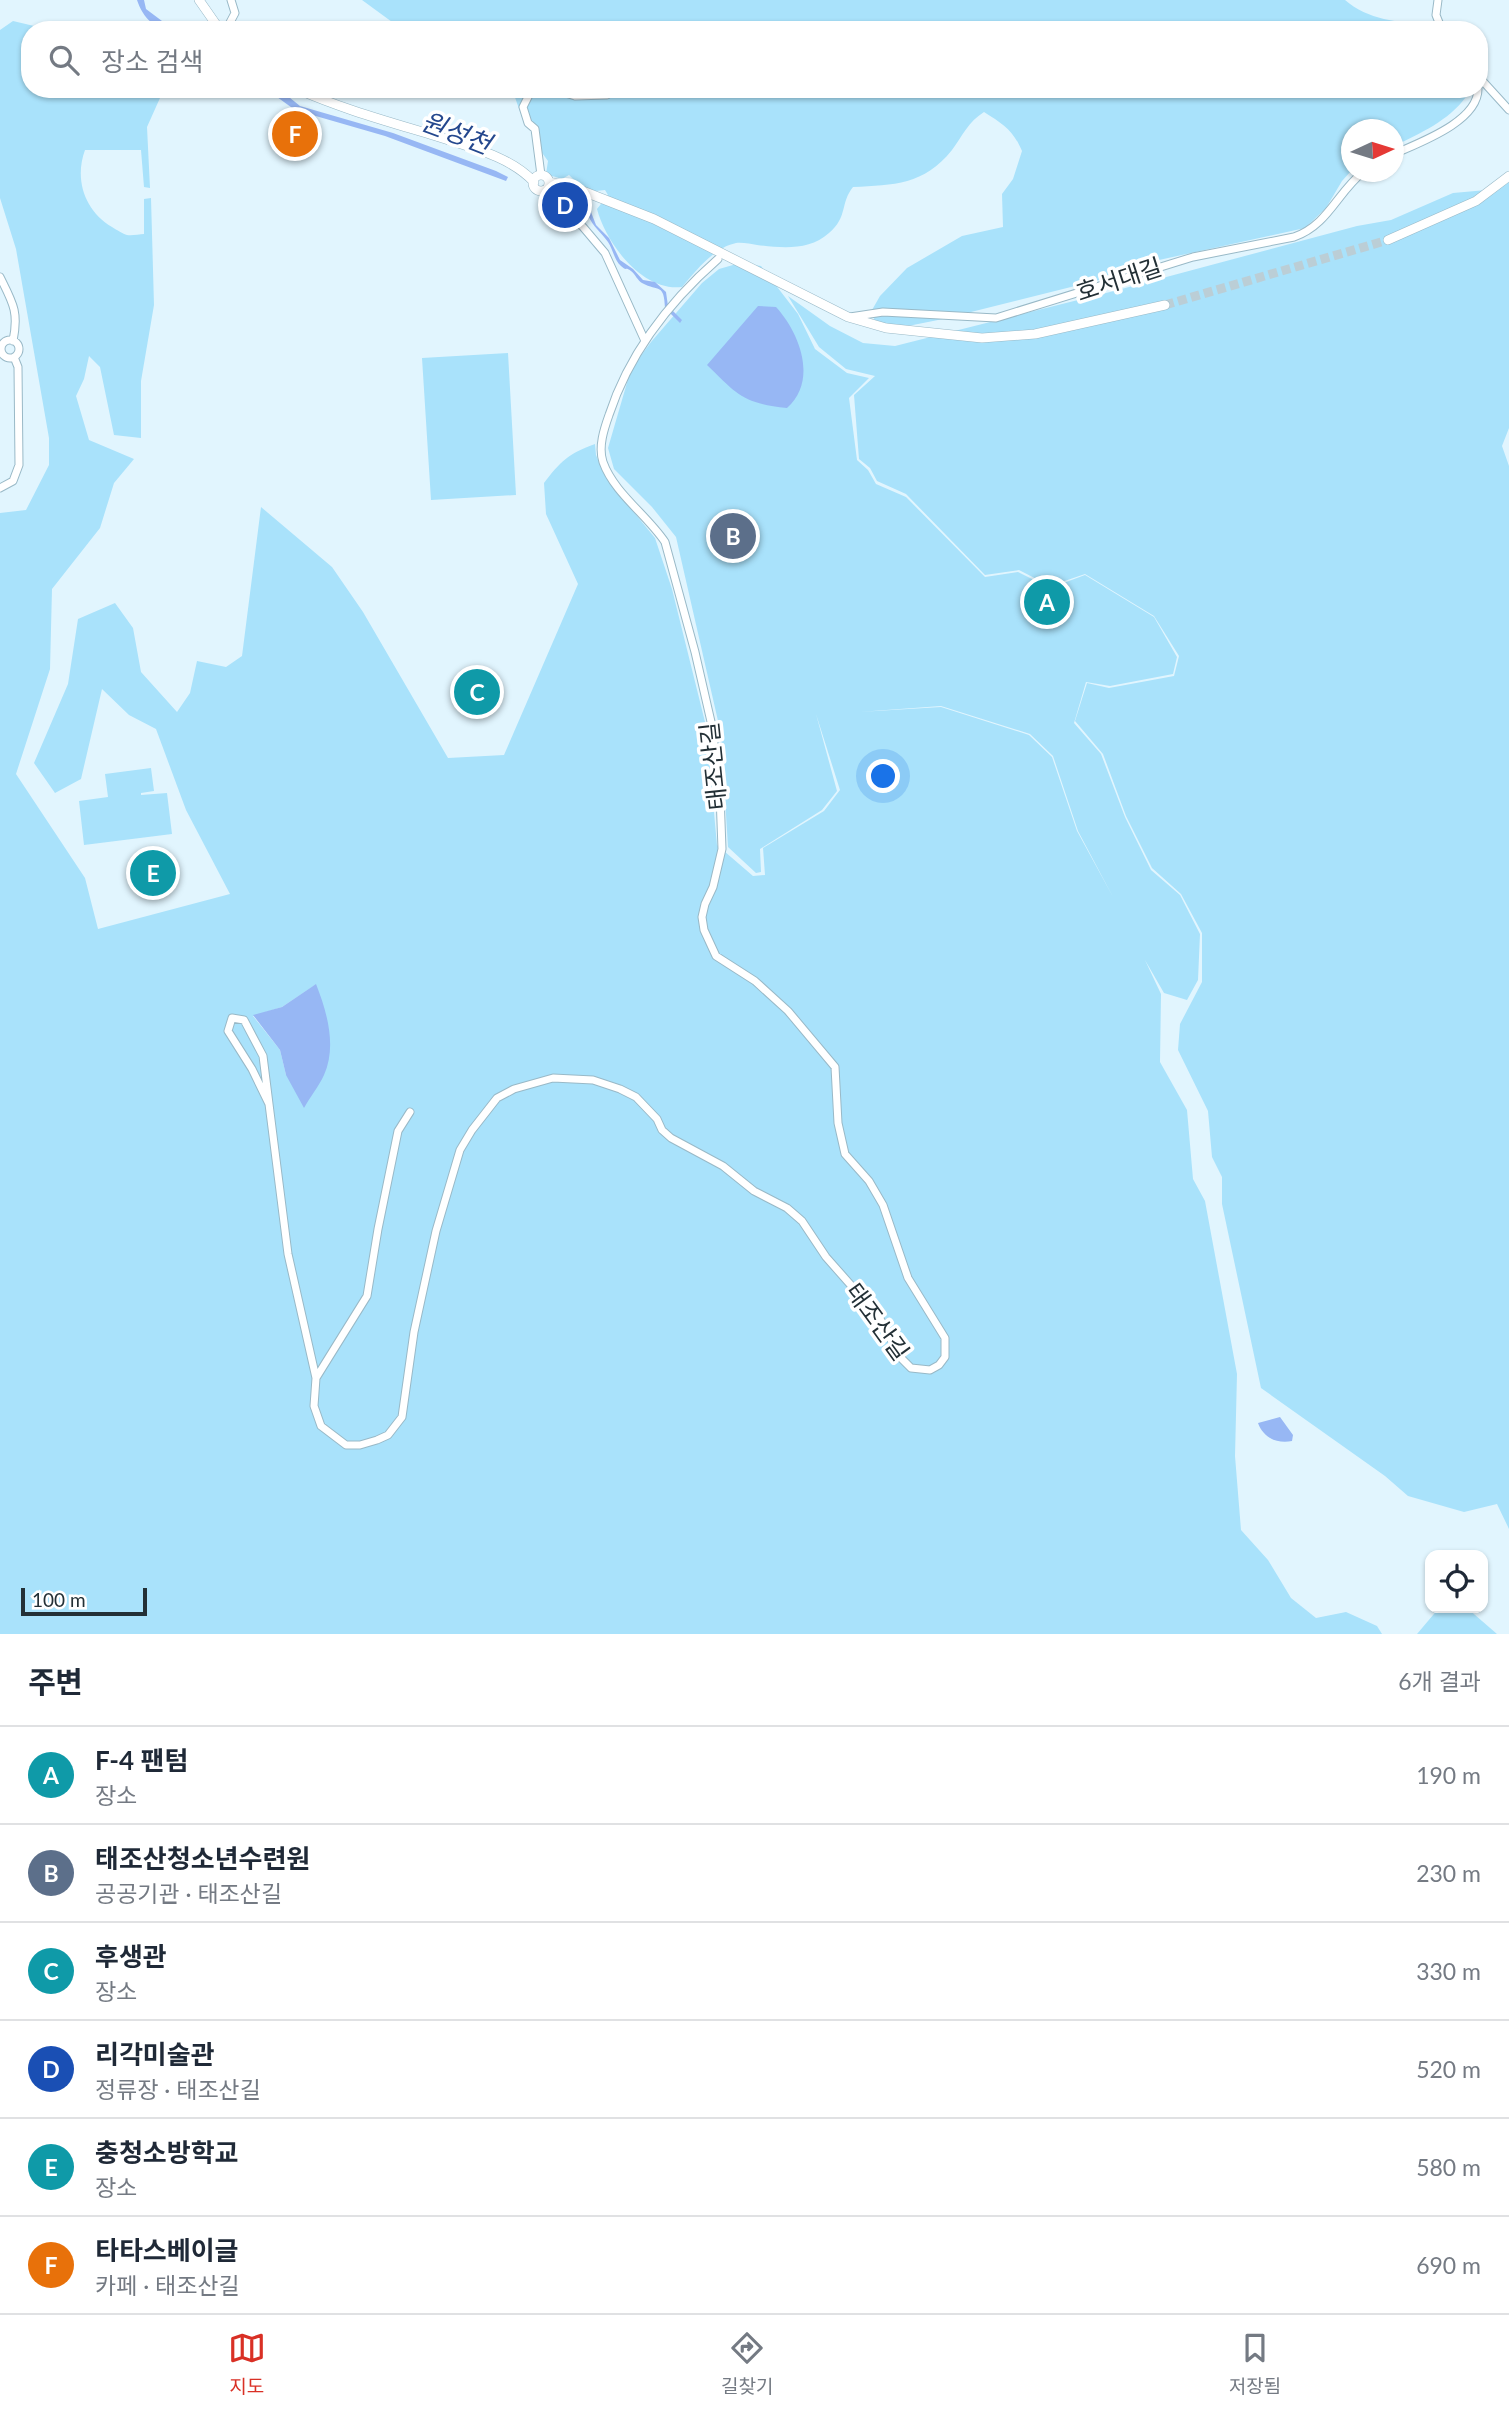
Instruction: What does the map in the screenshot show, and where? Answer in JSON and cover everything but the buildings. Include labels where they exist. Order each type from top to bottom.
[{"type":"street","points":[[199,0],[214,21]]},
{"type":"street","points":[[231,0],[235,13],[231,21]]},
{"type":"street","points":[[1438,0],[1436,15],[1438,21]]},
{"type":"street","points":[[1488,87],[1509,110]]},
{"type":"street","points":[[320,98],[490,155],[537,179],[545,176],[547,186],[605,253],[645,341],[701,275],[718,260]]},
{"type":"street","points":[[528,98],[523,107],[528,123],[535,130],[537,189],[547,186],[575,188],[653,219],[848,317],[886,328],[982,338],[1035,334],[1165,305]]},
{"type":"street","points":[[1404,149],[1456,123],[1476,98]]},
{"type":"street","points":[[1388,240],[1476,201],[1509,176]]},
{"type":"street","name":"호서대길","points":[[848,317],[883,312],[996,318],[1193,257],[1294,237],[1307,232],[1323,220],[1351,182]]},
{"type":"street","points":[[0,277],[18,320],[13,341]]},
{"type":"street","points":[[13,341],[19,348],[18,353],[14,357],[6,357],[1,352],[5,342],[13,341]]},
{"type":"street","name":"태조산길","points":[[316,1378],[314,1406],[321,1426],[346,1445],[360,1445],[388,1435],[402,1417],[414,1332],[436,1231],[460,1150],[497,1098],[514,1088],[553,1078],[593,1080],[636,1097],[671,1138],[723,1166],[754,1191],[787,1208],[802,1221],[826,1256],[879,1317],[902,1359],[911,1368],[930,1370],[939,1365],[945,1357],[945,1338],[908,1278],[883,1205],[869,1181],[845,1154],[838,1123],[835,1067],[788,1011],[755,981],[716,956],[704,930],[702,917],[722,849],[719,795],[709,714],[665,542],[655,526],[609,474],[602,460],[601,447],[614,400],[625,373],[645,341]]},
{"type":"street","points":[[0,488],[13,481],[19,465],[18,367],[14,357]]},
{"type":"street","points":[[269,1104],[253,1069],[228,1031],[232,1018],[244,1020],[263,1056],[288,1254],[316,1378]]},
{"type":"street","points":[[316,1378],[367,1296],[398,1132],[410,1112]]},
{"type":"shaded area","points":[[137,0],[144,0],[146,9],[162,21],[150,21]]},
{"type":"shaded area","points":[[362,0],[1345,0],[1363,12],[1395,21],[391,21]]},
{"type":"shaded area","points":[[13,21],[21,23],[21,98],[160,98],[147,127],[150,188],[144,187],[141,150],[85,150],[82,161],[82,183],[89,204],[103,220],[122,233],[144,234],[144,199],[151,198],[154,305],[141,381],[141,438],[114,435],[100,367],[89,356],[84,379],[76,396],[89,440],[134,459],[114,483],[100,528],[52,589],[50,669],[16,774],[85,878],[98,929],[230,894],[186,810],[156,729],[129,715],[102,689],[81,779],[55,793],[34,763],[68,684],[78,619],[115,603],[133,628],[141,672],[177,712],[190,693],[197,661],[226,667],[242,656],[261,507],[332,567],[363,612],[448,758],[504,755],[578,584],[546,514],[544,483],[566,459],[595,444],[596,455],[606,478],[655,538],[672,589],[706,726],[717,845],[753,876],[765,875],[763,848],[824,811],[840,790],[816,714],[837,791],[822,810],[760,849],[761,872],[756,873],[728,847],[721,734],[676,537],[652,507],[614,469],[608,448],[631,369],[702,283],[719,269],[740,263],[761,266],[798,314],[815,349],[847,373],[869,378],[849,398],[857,460],[868,470],[876,484],[906,497],[985,577],[1018,572],[1050,588],[1085,575],[1154,617],[1177,657],[1173,674],[1110,686],[1086,682],[1074,723],[1101,754],[1125,817],[1151,870],[1180,895],[1200,934],[1198,980],[1187,1000],[1164,993],[1145,960],[1161,994],[1160,1062],[1187,1110],[1193,1179],[1205,1201],[1237,1374],[1235,1456],[1241,1530],[1268,1560],[1291,1598],[1316,1618],[1346,1612],[1377,1626],[1382,1634],[0,1634],[0,513],[26,510],[49,465],[49,438],[16,249],[0,198],[0,30]],"holes":[[[941,706],[1030,734],[1053,756],[1078,831],[1113,897],[1077,831],[1052,757],[1029,735],[941,707],[859,712]],[[315,985],[286,1075],[280,1050],[253,1016],[282,1007]]]},
{"type":"shaded area","points":[[278,98],[290,98],[300,106],[393,133],[508,177],[506,181],[385,136],[295,110]]},
{"type":"shaded area","points":[[515,98],[1465,98],[1442,120],[1404,141],[1404,119],[1341,119],[1341,182],[1326,208],[1305,228],[1159,260],[1099,280],[893,329],[876,326],[872,310],[880,296],[907,268],[962,236],[1003,227],[1002,194],[1013,179],[1022,151],[1007,128],[984,112],[970,124],[941,162],[919,177],[895,184],[853,187],[839,221],[821,239],[795,247],[736,243],[712,255],[682,287],[653,282],[628,263],[608,236],[597,209],[608,195],[605,190],[587,192],[569,175],[562,179],[546,174],[548,161],[533,132],[523,120]]},
{"type":"shaded area","points":[[1509,182],[1509,428],[1502,446],[1509,466],[1509,1529],[1497,1504],[1464,1512],[1408,1496],[1385,1476],[1261,1388],[1222,1204],[1222,1177],[1212,1157],[1208,1111],[1178,1050],[1180,1024],[1202,982],[1202,933],[1181,894],[1152,868],[1126,816],[1103,754],[1075,721],[1087,683],[1109,688],[1174,676],[1179,656],[1154,616],[1085,574],[1050,586],[1019,570],[985,575],[906,494],[877,481],[870,468],[859,459],[854,395],[875,376],[846,369],[819,347],[788,296],[830,326],[863,343],[895,346],[1357,226],[1391,220],[1453,193],[1498,189]]},
{"type":"shaded area","points":[[591,212],[596,225],[609,238],[620,260],[643,280],[655,282],[666,292],[668,306],[682,320],[680,323],[665,308],[662,291],[642,283],[631,271],[619,264],[608,242],[590,219],[588,215]]},
{"type":"shaded area","points":[[758,306],[776,307],[792,330],[802,357],[802,384],[787,408],[760,403],[742,396],[707,365]]},
{"type":"shaded area","points":[[508,353],[516,495],[431,500],[422,358]]},
{"type":"shaded area","points":[[151,768],[154,791],[141,795],[167,793],[172,834],[84,845],[79,801],[108,797],[105,774]]},
{"type":"shaded area","points":[[316,984],[327,1017],[330,1052],[324,1075],[304,1108],[286,1075],[280,1050],[253,1015],[282,1007]]},
{"type":"shaded area","points":[[1280,1417],[1293,1435],[1292,1441],[1271,1438],[1263,1432],[1258,1423]]},
{"type":"shaded area","points":[[1435,1613],[1473,1613],[1497,1634],[1417,1634]]},
{"type":"tunnel","points":[[1165,305],[1388,240]]},
{"type":"place","name":"타타스베이글","points":[[295,134]]},
{"type":"place","name":"리각미술관","points":[[565,205]]},
{"type":"place","name":"태조산청소년수련원","points":[[733,536]]},
{"type":"place","name":"F-4 팬텀","points":[[1047,602]]},
{"type":"place","name":"후생관","points":[[477,692]]},
{"type":"place","name":"충청소방학교","points":[[153,873]]},
{"type":"water label","name":"원성천","points":[[456,133]]}]
